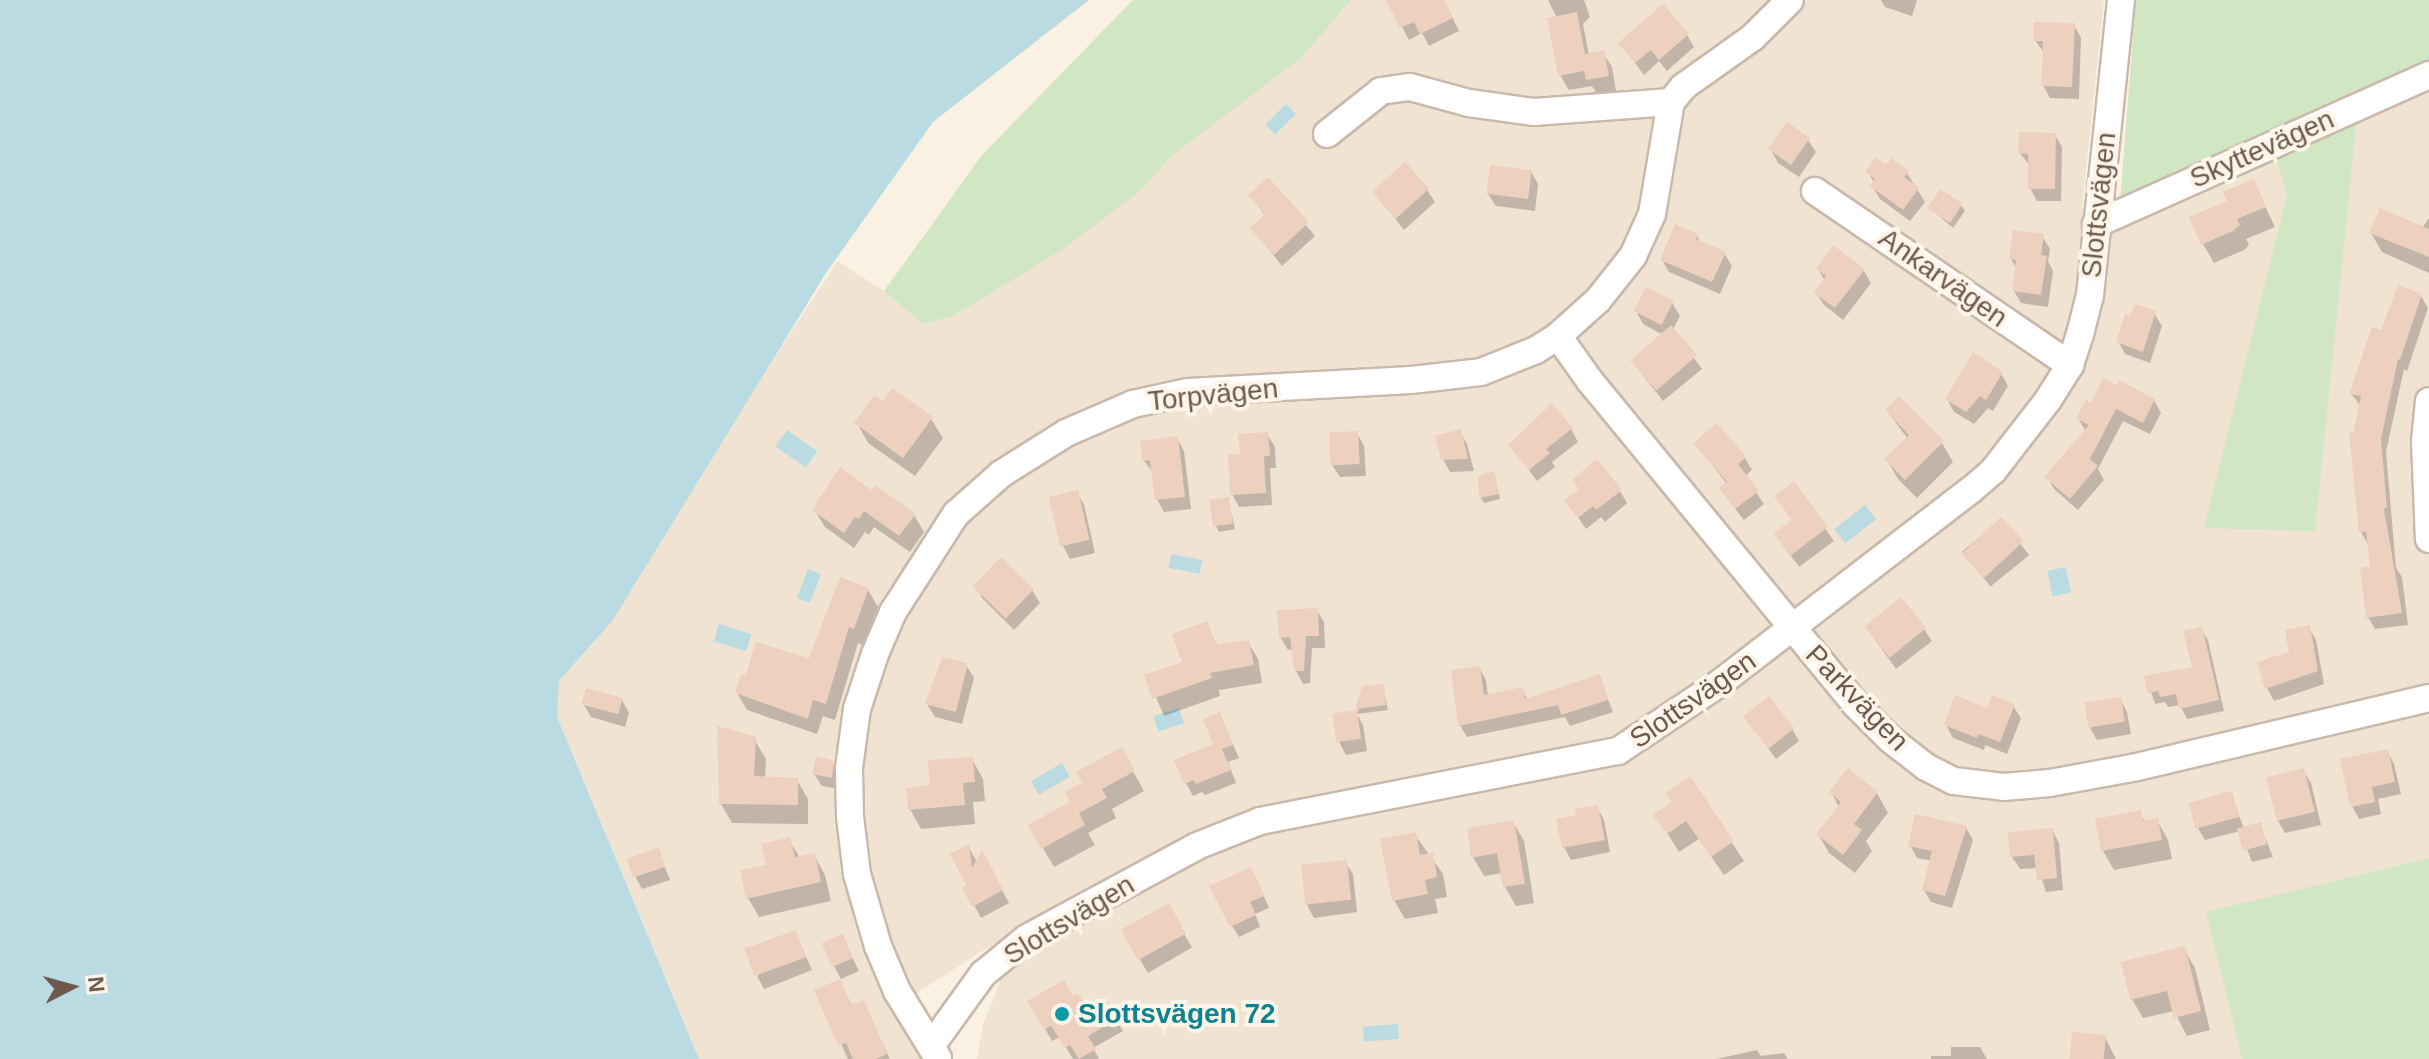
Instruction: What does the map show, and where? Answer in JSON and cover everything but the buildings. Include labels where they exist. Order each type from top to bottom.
[{"type":"street","points":[[1327,134],[1381,91],[1410,87],[1469,103],[1534,112],[1671,102],[1683,87],[1753,37],[1790,0]]},
{"type":"street","name":"Slottsvägen","points":[[934,1052],[983,974],[1027,938],[1197,846],[1260,821],[1618,751],[1646,736],[1792,629],[1993,471],[2070,365],[2090,295],[2121,0]]},
{"type":"street","name":"Skyttevägen","points":[[2096,224],[2429,75]]},
{"type":"street","name":"Torpvägen","points":[[934,1052],[897,991],[878,946],[857,874],[850,817],[849,768],[857,709],[875,654],[893,612],[956,514],[1001,474],[1066,433],[1133,404],[1188,392],[1411,380],[1481,372],[1512,363],[1558,336],[1611,285],[1642,237],[1652,214],[1671,102]]},
{"type":"street","name":"Ankarvägen","points":[[1815,191],[2070,365]]},
{"type":"street","name":"Parkvägen","points":[[1558,336],[1590,381],[1855,704],[1890,739],[1926,767],[1954,781],[1972,785],[2017,786],[2088,777],[2429,698]]},
{"type":"street","points":[[2429,401],[2425,441],[2429,539]]},
{"type":"shaded area","points":[[1351,0],[2104,0],[2082,207],[2119,227],[2278,162],[2287,194],[2204,528],[2359,94],[2429,63],[2429,858],[2207,913],[2242,1059],[977,1059],[983,1024],[1005,969],[1099,913],[1172,876],[1160,849],[979,953],[900,1004],[927,1059],[699,1059],[557,717],[559,681],[613,620],[745,402],[838,261],[884,291],[924,324],[953,316],[1062,250],[1139,192],[1173,155],[1300,59]]},
{"type":"green space","points":[[1133,0],[1351,0],[1300,59],[1173,155],[1139,192],[1062,250],[953,316],[924,324],[884,291],[982,155]]},
{"type":"green space","points":[[2136,0],[2429,0],[2429,63],[2359,95],[2315,531],[2204,528],[2287,194],[2277,162],[2118,227]]},
{"type":"green space","points":[[2429,858],[2429,1059],[2242,1059],[2206,912]]},
{"type":"water","points":[[0,0],[1089,0],[933,122],[826,273],[613,620],[559,681],[557,717],[699,1059],[0,1059]]},
{"type":"water","points":[[1286,104],[1296,114],[1275,134],[1265,125]]},
{"type":"water","points":[[787,430],[817,451],[806,468],[776,446]]},
{"type":"water","points":[[1865,505],[1876,519],[1845,543],[1834,529]]},
{"type":"water","points":[[1171,554],[1202,560],[1200,574],[1168,568]]},
{"type":"water","points":[[2066,567],[2071,593],[2052,596],[2047,571]]},
{"type":"water","points":[[808,569],[821,574],[810,603],[797,598]]},
{"type":"water","points":[[719,624],[752,634],[746,651],[714,641]]},
{"type":"water","points":[[1179,708],[1184,723],[1158,732],[1153,716]]},
{"type":"water","points":[[1062,763],[1070,777],[1039,795],[1031,781]]},
{"type":"water","points":[[1398,1024],[1399,1039],[1364,1041],[1363,1026]]},
{"type":"place","name":"Slottsvägen 72","points":[[1062,1014]]}]
